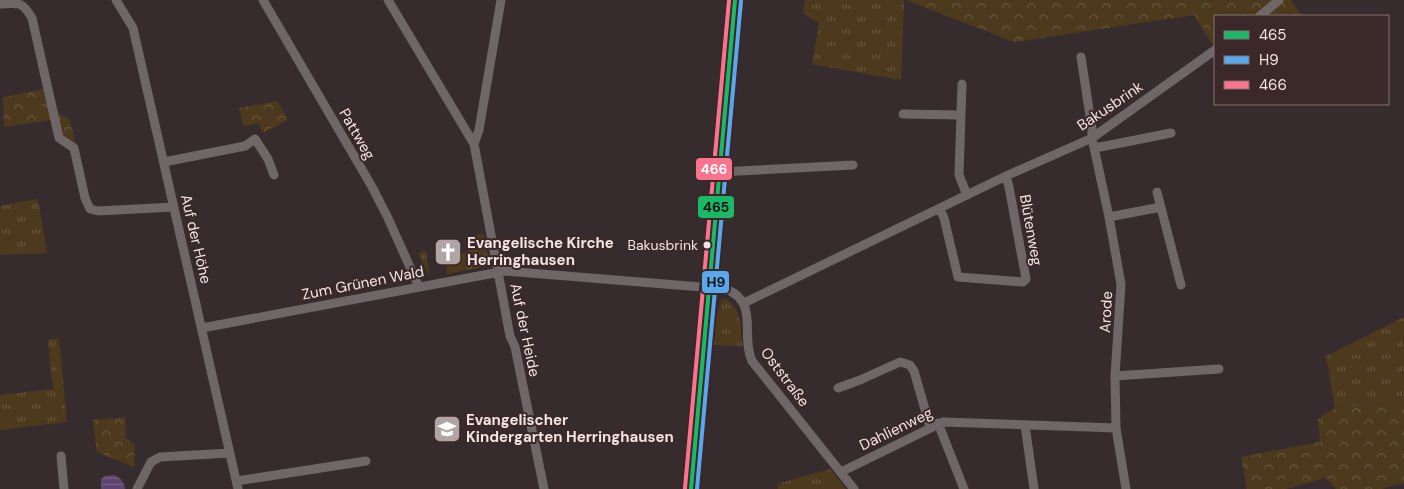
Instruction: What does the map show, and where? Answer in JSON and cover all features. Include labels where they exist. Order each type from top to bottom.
[{"type":"main road","points":[[691,489],[735,0]]},
{"type":"street","name":"Auf der Höhe","points":[[116,0],[133,28],[237,485]]},
{"type":"street","name":"Pattweg","points":[[263,0],[371,185],[419,287]]},
{"type":"street","points":[[388,0],[474,144]]},
{"type":"street","name":"Auf der Heide","points":[[502,0],[479,130],[474,144],[498,272],[544,489]]},
{"type":"street","points":[[1261,15],[1279,0]]},
{"type":"street","points":[[0,4],[18,4],[25,7],[32,18],[59,138],[74,148],[85,198],[90,208],[98,211],[174,207]]},
{"type":"street","name":"Bakusbrink","points":[[744,303],[1006,176],[1092,138],[1214,51]]},
{"type":"street","name":"Arode","points":[[1081,56],[1092,138],[1121,284],[1115,376],[1116,428],[1126,489]]},
{"type":"street","points":[[962,84],[959,175],[967,195]]},
{"type":"street","points":[[903,114],[960,116]]},
{"type":"street","points":[[1095,148],[1171,133]]},
{"type":"street","points":[[164,162],[245,146],[255,139],[268,159],[274,175]]},
{"type":"street","points":[[719,172],[853,165]]},
{"type":"street","name":"Blütenweg","points":[[940,209],[958,277],[1020,283],[1026,279],[1006,176]]},
{"type":"street","points":[[1157,192],[1181,285]]},
{"type":"street","points":[[1109,217],[1161,207]]},
{"type":"street","name":"Zum Grünen Wald","points":[[202,328],[498,272],[710,286]]},
{"type":"street","points":[[710,286],[733,292],[744,303]]},
{"type":"street","name":"Oststraße","points":[[744,303],[748,319],[748,350],[752,361],[854,489]]},
{"type":"street","points":[[838,388],[860,380],[895,363],[905,362],[910,365],[934,425],[964,489]]},
{"type":"street","points":[[1115,376],[1219,369]]},
{"type":"street","name":"Dahlienweg","points":[[841,472],[934,425],[944,422],[1116,428]]},
{"type":"street","points":[[1025,425],[1034,489]]},
{"type":"street","points":[[137,489],[151,462],[160,457],[230,452]]},
{"type":"street","points":[[61,456],[64,489]]},
{"type":"street","points":[[237,485],[366,461]]},
{"type":"green space","points":[[805,0],[904,0],[901,80],[812,64],[819,23],[803,14]]},
{"type":"green space","points":[[906,0],[1291,0],[1300,15],[1214,15],[1214,47],[1194,15],[1014,42]]},
{"type":"green space","points":[[44,89],[51,120],[4,127],[3,97]]},
{"type":"green space","points":[[277,101],[288,120],[262,133],[259,123],[243,126],[239,108]]},
{"type":"green space","points":[[42,105],[48,111],[42,117],[36,111]]},
{"type":"green space","points":[[56,112],[70,120],[76,145],[61,136]]},
{"type":"green space","points":[[38,199],[47,253],[0,255],[0,206]]},
{"type":"green space","points":[[484,234],[489,261],[488,266],[447,274],[446,256],[468,252],[465,237]]},
{"type":"green space","points":[[426,252],[430,277],[418,253]]},
{"type":"green space","points":[[722,299],[726,299],[731,303],[738,314],[742,346],[712,345],[716,318]]},
{"type":"green space","points":[[1404,317],[1404,401],[1335,408],[1326,356]]},
{"type":"green space","points":[[59,338],[67,422],[0,430],[0,395],[53,389],[48,340]]},
{"type":"green space","points":[[1404,401],[1404,483],[1382,489],[1336,489],[1326,478],[1286,489],[1247,489],[1241,457],[1320,442],[1318,419],[1335,408]]},
{"type":"green space","points":[[125,417],[126,438],[135,445],[134,467],[97,452],[93,420]]},
{"type":"green space","points":[[830,469],[846,489],[778,489],[777,484]]},
{"type":"shaded area","points":[[113,475],[121,480],[125,489],[101,489],[101,479],[105,476]]},
{"type":"transit line","name":"466","points":[[685,488],[729,0]]},
{"type":"transit line","name":"465","points":[[691,489],[735,0]]},
{"type":"transit line","name":"H9","points":[[697,489],[741,1]]},
{"type":"place","name":"Bakusbrink","points":[[707,245]]},
{"type":"place","name":"Evangelische Kirche Herringhausen","points":[[448,252]]},
{"type":"place","name":"Evangelischer Kindergarten Herringhausen","points":[[447,429]]}]
